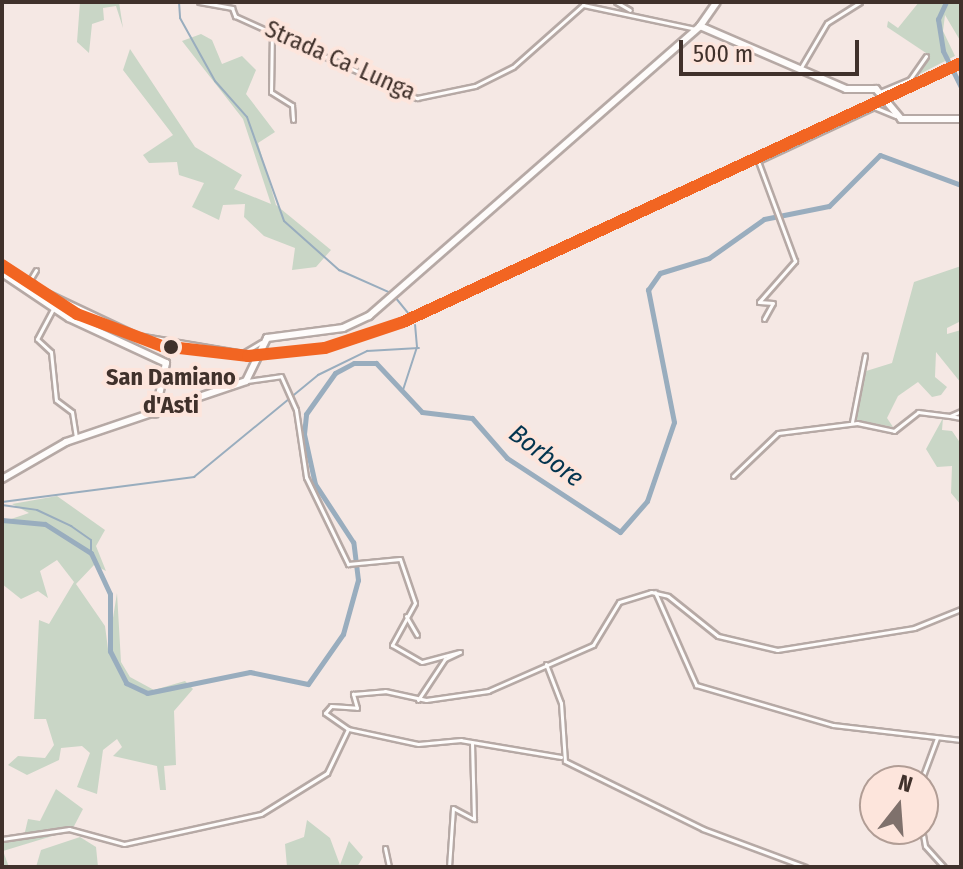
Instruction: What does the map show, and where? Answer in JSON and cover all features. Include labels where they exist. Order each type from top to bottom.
[{"type":"main road","points":[[2,479],[76,438],[246,381],[256,363],[256,351],[261,342],[343,328],[369,316],[698,27],[717,2]]},
{"type":"main road","points":[[698,27],[846,89],[883,96],[895,116],[961,119]]},
{"type":"main road","points":[[2,273],[53,309],[166,363],[155,414]]},
{"type":"street","name":"Strada Ca' Lunga","points":[[199,2],[232,8],[272,30],[425,98],[513,67],[575,7],[633,12],[698,27]]},
{"type":"street","points":[[616,2],[633,12]]},
{"type":"street","points":[[800,69],[827,23],[860,2]]},
{"type":"street","points":[[272,30],[271,92],[292,105],[293,120]]},
{"type":"street","points":[[883,96],[910,79],[926,56]]},
{"type":"street","points":[[764,319],[773,302],[759,303],[795,261],[758,161],[874,107],[895,116]]},
{"type":"street","points":[[36,270],[30,280],[38,288],[137,335],[243,353],[261,342]]},
{"type":"street","points":[[53,309],[37,339],[51,352],[56,400],[72,412],[76,438]]},
{"type":"street","points":[[852,423],[865,355]]},
{"type":"street","points":[[246,381],[281,376],[296,410],[306,477],[353,567],[399,558],[414,600],[391,636],[394,646],[422,662],[449,649],[461,653],[445,659],[418,700]]},
{"type":"street","points":[[950,416],[961,411]]},
{"type":"street","points":[[733,476],[778,433],[852,423],[894,431],[918,412],[961,418]]},
{"type":"street","points":[[654,592],[718,636],[777,650],[914,628],[961,609]]},
{"type":"street","points":[[654,592],[619,602],[593,645],[471,697],[418,700],[385,691],[353,694],[357,708],[331,706],[325,713],[348,729],[424,745],[472,743],[561,757],[688,823],[805,867]]},
{"type":"street","points":[[654,592],[696,685],[833,725],[961,740]]},
{"type":"street","points":[[406,616],[417,635]]},
{"type":"street","points":[[547,662],[546,671],[562,712],[561,757]]},
{"type":"street","points":[[529,672],[546,671]]},
{"type":"street","points":[[2,839],[69,829],[124,844],[222,827],[269,810],[324,776],[348,729]]},
{"type":"street","points":[[927,765],[937,738]]},
{"type":"street","points":[[449,867],[454,806],[474,819],[472,743]]},
{"type":"street","points":[[925,845],[944,867]]},
{"type":"street","points":[[385,848],[389,867]]},
{"type":"green space","points":[[80,2],[119,2],[123,28],[116,6],[103,8],[104,20],[92,24],[89,53],[77,42]]},
{"type":"green space","points":[[919,2],[961,2],[961,42],[945,15],[943,31],[955,56],[912,78],[929,55],[887,27],[888,21],[898,28]]},
{"type":"green space","points":[[201,34],[212,40],[222,64],[242,56],[256,70],[246,94],[275,132],[258,143],[276,205],[331,250],[316,267],[292,270],[295,248],[264,236],[244,217],[245,204],[223,205],[219,220],[192,207],[204,183],[179,175],[177,162],[149,163],[143,155],[173,135],[123,70],[130,49],[195,147],[242,175],[234,189],[271,204],[243,119],[182,41]]},
{"type":"green space","points":[[961,266],[961,321],[947,328],[947,334],[961,330],[961,383],[936,352],[935,377],[947,387],[941,395],[932,397],[918,382],[898,396],[887,418],[893,427],[856,420],[863,372],[892,363],[914,282]]},
{"type":"green space","points":[[943,418],[942,430],[952,431],[961,444],[961,505],[951,493],[952,466],[937,467],[926,449]]},
{"type":"green space","points":[[57,496],[105,530],[96,546],[106,571],[94,565],[76,584],[105,626],[108,649],[117,593],[121,662],[130,677],[154,690],[185,681],[193,689],[174,711],[176,765],[164,766],[166,790],[160,790],[157,766],[113,756],[122,747],[117,739],[103,750],[97,794],[77,787],[90,753],[82,746],[61,748],[59,760],[27,775],[8,765],[18,756],[45,758],[54,745],[46,719],[34,719],[39,620],[49,624],[74,582],[57,560],[40,571],[48,598],[38,591],[21,599],[2,584],[2,522],[29,513],[12,504]]},
{"type":"green space","points":[[56,789],[83,809],[72,830],[3,851],[9,867],[2,867],[2,839],[24,836],[28,819],[40,821]]},
{"type":"green space","points":[[307,820],[330,838],[340,865],[349,841],[363,857],[357,867],[287,867],[285,844],[304,837]]},
{"type":"green space","points":[[80,837],[96,847],[98,867],[36,867],[41,850]]},
{"type":"waterway","points":[[179,2],[180,18],[215,81],[247,117],[284,221],[339,270],[391,293]]},
{"type":"waterway","name":"Borbore","points":[[946,2],[938,19],[943,51],[961,87]]},
{"type":"waterway","name":"Borbore","points":[[2,520],[45,524],[91,553],[110,594],[110,651],[126,683],[147,693],[250,672],[308,684],[343,634],[358,580],[353,542],[315,484],[304,434],[306,414],[335,373],[354,363],[376,363],[422,412],[472,418],[507,458],[620,532],[647,501],[674,422],[648,290],[660,273],[709,258],[764,219],[829,206],[880,155],[961,185]]},
{"type":"waterway","points":[[395,297],[411,317]]},
{"type":"waterway","points":[[403,390],[417,347],[415,325]]},
{"type":"waterway","points":[[2,502],[194,477],[318,375],[367,351],[419,348]]},
{"type":"waterway","points":[[2,505],[37,510],[71,526],[91,540],[91,553]]},
{"type":"transit line","points":[[2,265],[77,314],[162,346],[248,356],[325,348],[403,322],[961,63]]},
{"type":"place","name":"San Damiano d'Asti","points":[[171,347]]}]
